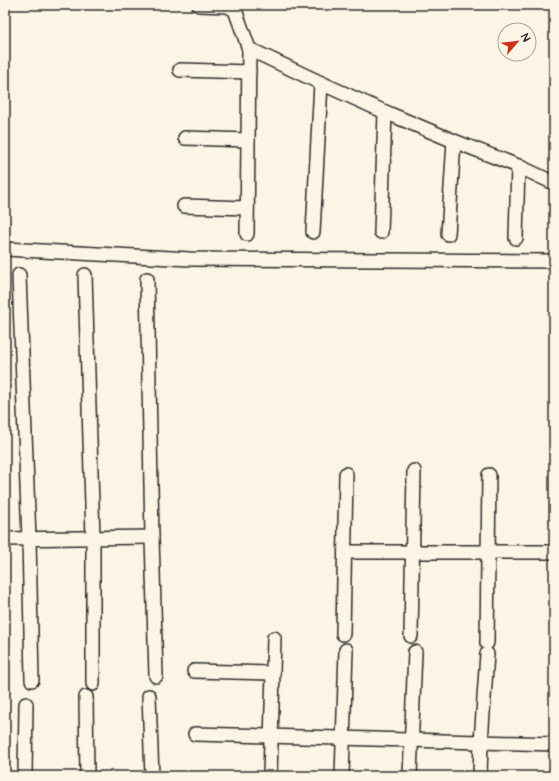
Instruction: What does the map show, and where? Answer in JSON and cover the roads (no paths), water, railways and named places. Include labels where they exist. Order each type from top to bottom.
[{"type":"street","points":[[199,5],[228,6],[235,10],[249,49],[247,234]]},
{"type":"street","points":[[249,49],[385,112],[518,166],[554,183]]},
{"type":"street","points":[[180,70],[249,72]]},
{"type":"street","points":[[313,232],[321,83]]},
{"type":"street","points":[[382,232],[385,112]]},
{"type":"street","points":[[185,138],[248,140]]},
{"type":"street","points":[[448,234],[454,141]]},
{"type":"street","points":[[516,238],[518,166]]},
{"type":"street","points":[[184,206],[247,208]]},
{"type":"street","points":[[5,249],[190,259],[554,261]]},
{"type":"street","points":[[19,275],[29,539],[32,680]]},
{"type":"street","points":[[85,275],[93,538],[93,684]]},
{"type":"street","points":[[147,279],[156,676]]},
{"type":"street","points":[[411,636],[414,471]]},
{"type":"street","points":[[343,634],[346,474]]},
{"type":"street","points":[[480,776],[487,649],[489,475]]},
{"type":"street","points":[[5,539],[152,537]]},
{"type":"street","points":[[345,552],[554,552]]},
{"type":"street","points":[[270,776],[274,638]]},
{"type":"street","points":[[342,776],[346,650]]},
{"type":"street","points":[[410,776],[415,652]]},
{"type":"street","points":[[194,671],[273,673]]},
{"type":"street","points":[[149,696],[152,776]]},
{"type":"street","points":[[86,697],[87,776]]},
{"type":"street","points":[[25,776],[26,704]]},
{"type":"street","points":[[195,734],[554,744]]}]
